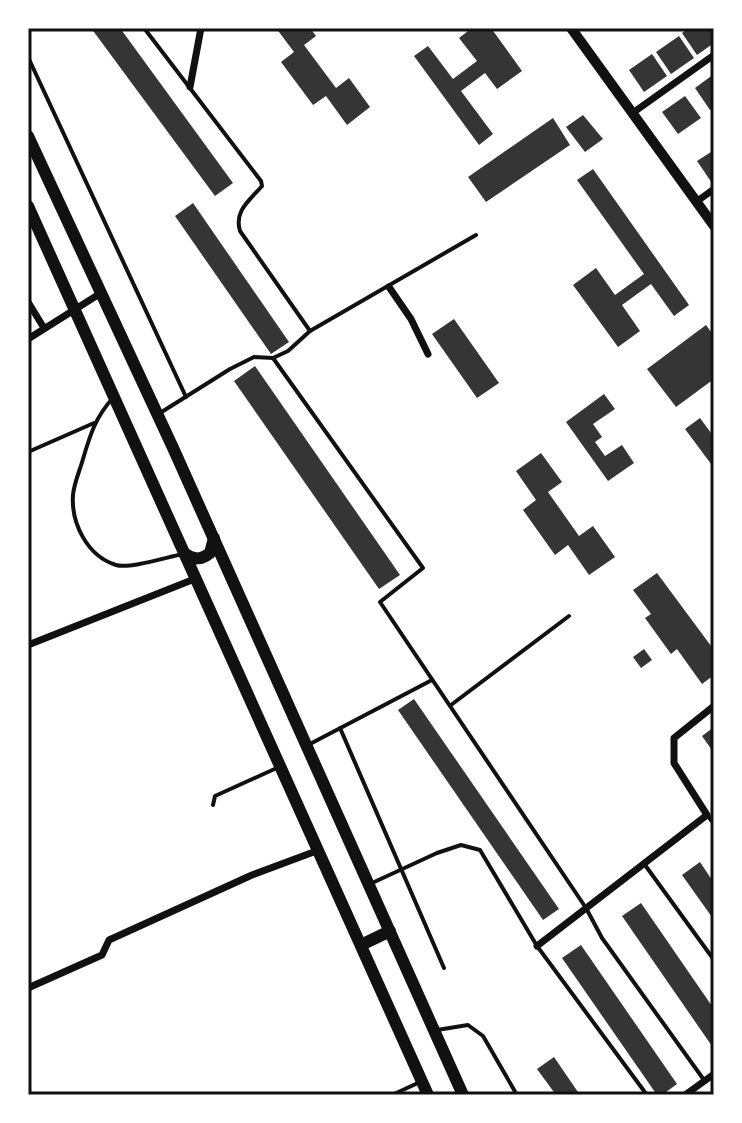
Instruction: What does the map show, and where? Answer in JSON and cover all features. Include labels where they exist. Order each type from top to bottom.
[{"type":"highway","points":[[28,136],[214,538],[463,1095]]},
{"type":"highway","points":[[28,207],[428,1095]]},
{"type":"highway","points":[[185,554],[197,559],[204,558],[210,553],[214,538]]},
{"type":"highway","points":[[197,578],[200,569],[210,562],[226,567]]},
{"type":"highway","points":[[361,945],[390,931]]},
{"type":"main road","points":[[571,28],[714,226]]},
{"type":"street","points":[[190,87],[201,28]]},
{"type":"street","points":[[634,112],[714,55]]},
{"type":"street","points":[[696,202],[714,189]]},
{"type":"street","points":[[389,287],[411,319],[428,354]]},
{"type":"street","points":[[28,339],[101,293]]},
{"type":"street","points":[[28,302],[44,328]]},
{"type":"street","points":[[28,645],[197,578]]},
{"type":"street","points":[[537,946],[707,815],[674,763],[674,738],[714,706]]},
{"type":"street","points":[[28,988],[102,955],[109,940],[252,875],[319,850]]},
{"type":"street","points":[[685,1095],[714,1074]]},
{"type":"lane","points":[[144,28],[261,181],[262,186],[239,212],[237,221],[240,231],[310,331]]},
{"type":"lane","points":[[28,57],[186,397]]},
{"type":"lane","points":[[158,415],[254,357],[273,358],[288,351],[310,331],[476,235]]},
{"type":"lane","points":[[273,358],[423,568],[380,602],[586,908],[602,938],[705,1081]]},
{"type":"lane","points":[[115,397],[94,423],[73,493],[74,515],[80,533],[106,561],[120,566],[185,554]]},
{"type":"lane","points":[[28,452],[94,423]]},
{"type":"lane","points":[[451,705],[569,616]]},
{"type":"lane","points":[[306,746],[433,680]]},
{"type":"lane","points":[[340,728],[444,968]]},
{"type":"lane","points":[[213,805],[215,796],[282,766]]},
{"type":"lane","points":[[707,815],[714,824]]},
{"type":"lane","points":[[368,884],[461,845],[480,850],[537,946],[647,1095]]},
{"type":"lane","points":[[643,863],[714,960]]},
{"type":"lane","points":[[434,1030],[468,1025],[483,1036],[517,1095]]},
{"type":"lane","points":[[392,1095],[406,1092],[422,1081]]},
{"type":"building","points":[[91,28],[120,28],[233,183],[215,196]]},
{"type":"building","points":[[276,28],[310,28],[316,36],[304,45],[336,88],[349,78],[370,107],[347,125],[326,96],[313,105],[281,62],[294,52]]},
{"type":"building","points":[[472,28],[491,28],[522,71],[497,89],[485,73],[461,91],[493,134],[479,145],[414,56],[428,46],[453,79],[477,61],[459,38]]},
{"type":"building","points":[[689,28],[713,28],[714,43],[697,55],[682,33]]},
{"type":"building","points":[[679,36],[694,58],[671,74],[656,52]]},
{"type":"building","points":[[652,54],[667,76],[644,92],[629,70]]},
{"type":"building","points":[[714,74],[714,107],[710,110],[695,88]]},
{"type":"building","points":[[685,96],[701,118],[678,134],[662,112]]},
{"type":"building","points":[[583,115],[603,139],[585,152],[566,127]]},
{"type":"building","points":[[553,118],[570,145],[486,202],[468,177]]},
{"type":"building","points":[[714,150],[714,186],[697,161]]},
{"type":"building","points":[[593,169],[689,305],[674,316],[651,284],[622,305],[640,331],[618,347],[573,285],[596,268],[615,295],[644,274],[577,180]]},
{"type":"building","points":[[193,203],[289,342],[271,354],[175,216]]},
{"type":"building","points":[[454,319],[499,383],[477,398],[432,334]]},
{"type":"building","points":[[706,325],[714,336],[714,379],[676,407],[647,369]]},
{"type":"building","points":[[255,366],[400,575],[379,589],[234,381]]},
{"type":"building","points":[[604,394],[615,409],[593,424],[602,437],[595,442],[605,456],[622,445],[634,463],[608,481],[566,422]]},
{"type":"building","points":[[700,418],[714,437],[714,468],[685,429]]},
{"type":"building","points":[[541,453],[562,482],[548,492],[579,536],[593,526],[615,557],[589,575],[568,545],[555,555],[523,510],[536,500],[516,471]]},
{"type":"building","points":[[657,573],[714,650],[714,675],[702,684],[677,649],[671,654],[645,618],[651,614],[633,590]]},
{"type":"building","points":[[644,649],[652,660],[641,668],[633,657]]},
{"type":"building","points":[[414,699],[559,909],[543,920],[398,710]]},
{"type":"building","points":[[714,727],[714,753],[702,736]]},
{"type":"building","points":[[700,862],[714,883],[714,920],[682,875]]},
{"type":"building","points":[[641,903],[714,1009],[714,1049],[622,916]]},
{"type":"building","points":[[581,945],[677,1084],[662,1095],[657,1095],[562,958]]},
{"type":"building","points":[[554,1057],[580,1095],[556,1095],[537,1069]]}]
